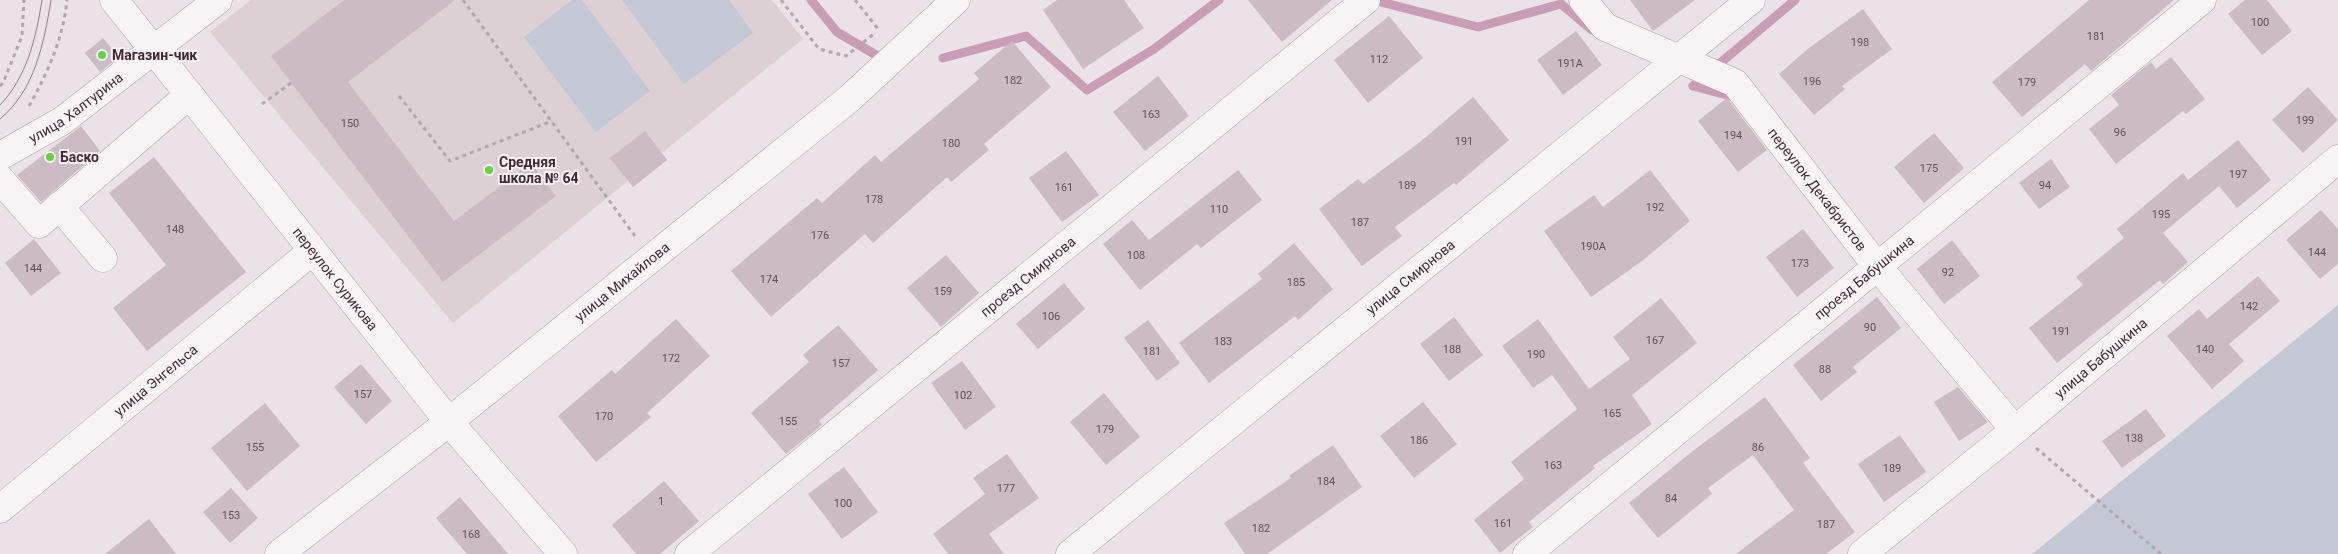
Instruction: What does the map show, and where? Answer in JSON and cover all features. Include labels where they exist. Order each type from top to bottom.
[{"type":"street","name":"переулок Сурикова","points":[[114,0],[311,252],[449,422],[563,554]]},
{"type":"street","name":"улица Халтурина","points":[[0,156],[62,120],[218,0]]},
{"type":"street","name":"улица Михайлова","points":[[279,554],[449,422],[857,93],[956,0]]},
{"type":"street","name":"проезд Смирнова","points":[[689,554],[1366,0]]},
{"type":"street","name":"переулок Декабристов","points":[[1583,0],[1605,27],[1735,83],[1876,265],[2015,430]]},
{"type":"street","name":"улица Смирнова","points":[[1070,554],[1751,0]]},
{"type":"street","name":"проезд Бабушкина","points":[[1528,554],[1876,265],[2202,0]]},
{"type":"street","points":[[0,179],[40,224],[189,95]]},
{"type":"street","name":"улица Бабушкина","points":[[1862,554],[2015,430],[2338,159]]},
{"type":"street","points":[[59,206],[103,258]]},
{"type":"street","name":"улица Энгельса","points":[[0,509],[311,252]]},
{"type":"path","points":[[0,86],[4,83],[22,36],[24,0]]},
{"type":"path","points":[[28,109],[50,69],[65,23],[68,0]]},
{"type":"path","points":[[463,0],[652,258]]},
{"type":"path","points":[[780,0],[818,48],[846,56],[872,36]]},
{"type":"path","points":[[855,0],[879,30]]},
{"type":"path","points":[[262,104],[291,83]]},
{"type":"path","points":[[399,96],[450,161],[552,121]]},
{"type":"path","points":[[2015,430],[2162,554]]},
{"type":"shaded area","name":"Средняя школа № 64","points":[[251,0],[772,0],[803,39],[662,153],[667,160],[633,187],[628,181],[453,323],[210,32]]},
{"type":"shaded area","points":[[572,0],[582,0],[650,91],[596,132],[524,37]]},
{"type":"shaded area","points":[[622,0],[729,0],[753,33],[684,84]]},
{"type":"shaded area","points":[[2338,305],[2338,554],[2032,554]]},
{"type":"building","points":[[344,0],[455,0],[348,82],[454,221],[531,163],[556,196],[443,282],[271,56]]},
{"type":"building","points":[[1057,0],[1124,0],[1144,28],[1083,69],[1043,10]]},
{"type":"building","points":[[1248,0],[1332,0],[1282,42]]},
{"type":"building","points":[[1630,0],[1695,0],[1653,31]]},
{"type":"building","points":[[2089,0],[2174,0],[2091,71],[2085,64],[2022,117],[1992,82]]},
{"type":"building","points":[[2245,0],[2267,0],[2292,31],[2262,55],[2228,14]]},
{"type":"building","points":[[1863,9],[1892,49],[1842,86],[1845,89],[1814,115],[1779,74],[1809,48]]},
{"type":"building","points":[[1389,16],[1423,58],[1368,103],[1334,60]]},
{"type":"building","points":[[1576,31],[1602,65],[1563,95],[1537,60]]},
{"type":"building","name":"Магазин-чик","points":[[103,38],[119,57],[100,72],[85,53]]},
{"type":"building","points":[[1012,41],[1051,87],[984,144],[989,150],[951,182],[947,177],[873,243],[865,234],[771,317],[731,271],[817,198],[822,203],[875,155],[881,162],[979,79],[974,73]]},
{"type":"building","points":[[2171,57],[2205,99],[2186,114],[2183,111],[2116,164],[2089,129],[2119,105],[2111,95],[2151,62],[2156,69]]},
{"type":"building","points":[[1158,76],[1189,116],[1145,151],[1113,112]]},
{"type":"building","points":[[2308,87],[2338,120],[2303,153],[2272,120]]},
{"type":"building","points":[[1473,97],[1509,140],[1456,185],[1454,183],[1395,227],[1402,236],[1362,266],[1319,209],[1358,179],[1363,184],[1420,142]]},
{"type":"building","points":[[1727,98],[1767,150],[1738,172],[1698,121]]},
{"type":"building","points":[[81,126],[100,151],[41,202],[17,175]]},
{"type":"building","points":[[645,131],[667,160],[633,187],[610,158]]},
{"type":"building","points":[[1934,133],[1964,168],[1924,203],[1894,167]]},
{"type":"building","points":[[2238,140],[2271,180],[2237,208],[2219,186],[2163,233],[2188,262],[2163,284],[2160,280],[2057,363],[2029,328],[2083,285],[2076,277],[2124,238],[2117,229],[2183,173],[2188,180]]},
{"type":"building","points":[[1066,151],[1099,195],[1062,222],[1029,178]]},
{"type":"building","points":[[154,157],[246,272],[147,351],[113,308],[166,265],[109,193]]},
{"type":"building","points":[[2051,159],[2070,187],[2039,209],[2019,183]]},
{"type":"building","points":[[1238,170],[1262,200],[1201,248],[1197,244],[1140,290],[1103,244],[1132,220],[1149,240]]},
{"type":"building","points":[[1650,170],[1690,221],[1642,261],[1591,297],[1544,231],[1594,195],[1603,207]]},
{"type":"building","points":[[2321,210],[2338,229],[2338,264],[2320,279],[2286,240]]},
{"type":"building","points":[[1803,229],[1834,268],[1797,297],[1766,257]]},
{"type":"building","points":[[34,239],[61,273],[31,296],[5,263]]},
{"type":"building","points":[[1952,240],[1980,276],[1944,304],[1917,269]]},
{"type":"building","points":[[1294,243],[1333,289],[1298,320],[1295,316],[1209,383],[1179,343],[1262,279],[1258,274]]},
{"type":"building","points":[[946,255],[979,293],[941,327],[907,288]]},
{"type":"building","points":[[2258,276],[2280,301],[2229,344],[2244,361],[2212,389],[2167,336],[2199,309],[2207,319]]},
{"type":"building","points":[[1064,283],[1085,309],[1038,349],[1016,324]]},
{"type":"building","points":[[1877,297],[1901,328],[1853,367],[1857,372],[1821,401],[1793,365]]},
{"type":"building","points":[[1661,298],[1697,343],[1632,395],[1652,424],[1593,466],[1595,468],[1529,522],[1533,527],[1500,553],[1474,520],[1524,479],[1511,462],[1577,409],[1552,375],[1533,388],[1502,346],[1538,319],[1589,389],[1630,359],[1613,337]]},
{"type":"building","points":[[1454,317],[1483,355],[1449,381],[1420,344]]},
{"type":"building","points":[[676,319],[710,356],[647,413],[651,417],[596,462],[558,416],[612,370],[615,374]]},
{"type":"building","points":[[1148,320],[1180,363],[1157,381],[1124,338]]},
{"type":"building","points":[[838,325],[878,370],[819,421],[822,425],[786,454],[751,413],[809,362],[803,355]]},
{"type":"building","points":[[962,361],[996,407],[965,430],[931,383]]},
{"type":"building","points":[[361,364],[392,401],[366,424],[334,387]]},
{"type":"building","points":[[1958,387],[1988,422],[1959,441],[1934,402]]},
{"type":"building","points":[[1104,393],[1140,437],[1106,465],[1070,422]]},
{"type":"building","points":[[1765,397],[1810,458],[1803,463],[1855,532],[1826,554],[1736,554],[1794,510],[1753,455],[1708,488],[1712,494],[1658,538],[1629,503],[1694,450]]},
{"type":"building","points":[[1423,402],[1457,444],[1414,478],[1380,436]]},
{"type":"building","points":[[265,403],[300,446],[247,491],[211,448]]},
{"type":"building","points":[[2146,409],[2166,436],[2122,468],[2102,441]]},
{"type":"building","points":[[1900,435],[1926,472],[1884,502],[1858,464]]},
{"type":"building","points":[[1333,445],[1362,487],[1267,554],[1245,554],[1224,523],[1291,478],[1289,476]]},
{"type":"building","points":[[1007,454],[1039,498],[989,534],[1004,554],[948,554],[933,534],[985,494],[973,478]]},
{"type":"building","points":[[844,467],[878,512],[842,539],[808,494]]},
{"type":"building","points":[[664,481],[699,521],[660,554],[636,554],[612,525]]},
{"type":"building","points":[[231,488],[258,518],[230,543],[203,512]]},
{"type":"building","points":[[460,497],[508,554],[467,554],[436,518]]},
{"type":"building","points":[[149,519],[176,554],[105,554]]},
{"type":"waterway","points":[[811,0],[837,32],[876,55]]},
{"type":"waterway","points":[[943,58],[1026,36],[1087,90],[1154,49],[1219,0]]},
{"type":"waterway","points":[[1373,0],[1478,27],[1561,4],[1592,30]]},
{"type":"waterway","points":[[1693,86],[1795,0]]},
{"type":"waterway","points":[[1693,86],[1738,98]]},
{"type":"tram line","points":[[0,105],[24,69],[37,28],[42,0]]},
{"type":"tram line","points":[[0,119],[12,107],[30,80],[41,49],[51,0]]},
{"type":"place","name":"Магазин-чик","points":[[102,55]]},
{"type":"place","name":"Баско","points":[[50,157]]},
{"type":"place","name":"Средняя школа № 64","points":[[489,170]]}]
